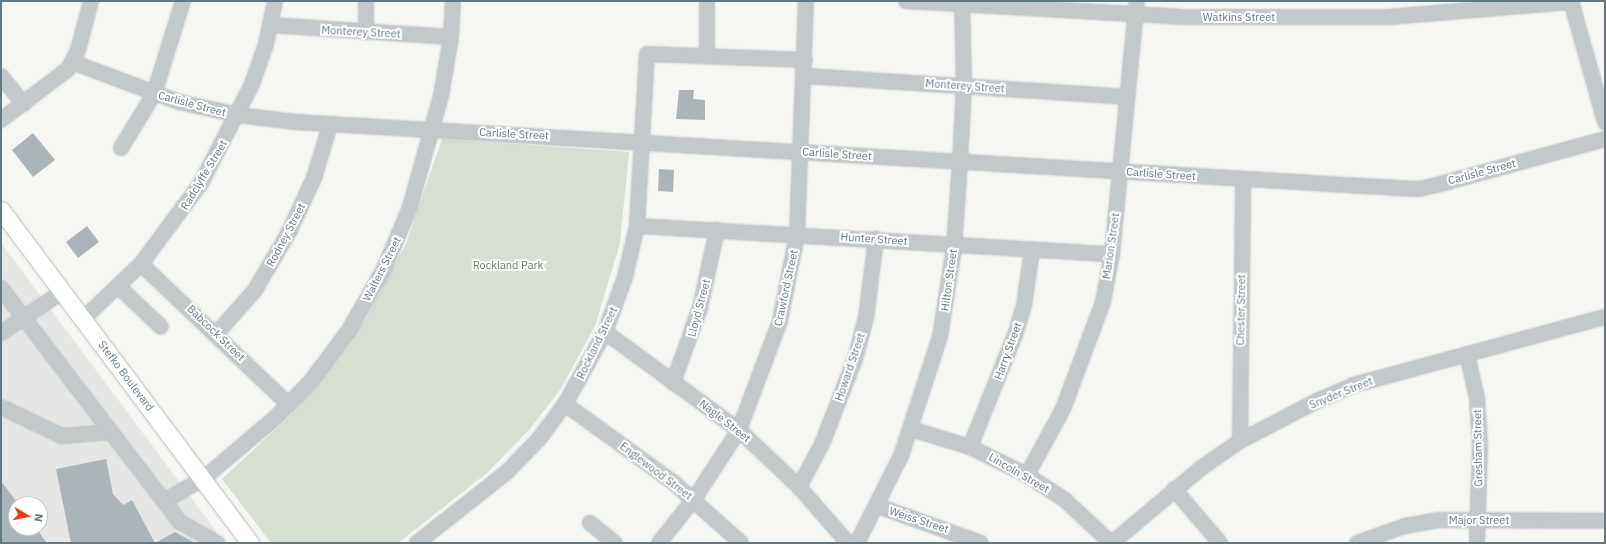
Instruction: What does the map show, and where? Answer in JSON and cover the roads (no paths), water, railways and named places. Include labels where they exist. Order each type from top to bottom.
[{"type":"main road","name":"Stefko Boulevard","points":[[1,210],[250,543]]},
{"type":"street","points":[[1,120],[58,79],[72,62],[92,1]]},
{"type":"street","points":[[121,148],[154,94],[183,1]]},
{"type":"street","name":"Radclyffe Street","points":[[83,319],[141,264],[187,205],[238,115],[270,25],[275,1]]},
{"type":"street","points":[[366,1],[366,32]]},
{"type":"street","name":"Walters Street","points":[[164,501],[203,479],[289,405],[333,352],[384,269],[410,207],[432,129],[452,37],[453,1]]},
{"type":"street","points":[[707,1],[707,56],[805,60]]},
{"type":"street","name":"Crawford Street","points":[[659,543],[694,499],[739,430],[780,321],[797,234],[805,76],[806,1]]},
{"type":"street","name":"Watkins Street","points":[[906,1],[1388,17],[1571,2]]},
{"type":"street","points":[[1571,2],[1605,122]]},
{"type":"street","name":"Hilton Street","points":[[857,543],[878,506],[911,429],[940,337],[954,244],[960,162],[964,86],[962,3]]},
{"type":"street","name":"Marion Street","points":[[1028,475],[1077,377],[1097,325],[1112,254],[1126,97],[1136,8]]},
{"type":"street","name":"Monterey Street","points":[[270,25],[452,37]]},
{"type":"street","name":"Rockland Street","points":[[417,543],[507,472],[565,404],[605,332],[625,277],[637,226],[647,54],[707,56]]},
{"type":"street","name":"Carlisle Street","points":[[72,62],[154,94],[238,115],[330,125],[432,129],[1243,179],[1419,188],[1605,139]]},
{"type":"street","points":[[1,76],[24,104]]},
{"type":"street","name":"Monterey Street","points":[[805,76],[1126,97]]},
{"type":"street","name":"Rodney Street","points":[[217,333],[255,290],[289,232],[314,178],[330,125]]},
{"type":"street","name":"Chester Street","points":[[1240,441],[1243,179]]},
{"type":"street","name":"Hunter Street","points":[[637,226],[797,234],[954,244],[1032,251],[1112,254]]},
{"type":"street","name":"Lloyd Street","points":[[673,383],[700,308],[717,230]]},
{"type":"street","name":"Howard Street","points":[[799,487],[822,444],[858,347],[872,284],[876,239]]},
{"type":"street","name":"Harry Street","points":[[970,447],[1015,335],[1024,305],[1032,251]]},
{"type":"street","name":"Babcock Street","points":[[141,264],[217,333],[289,405]]},
{"type":"street","points":[[118,286],[160,328]]},
{"type":"street","points":[[1,288],[180,522],[217,543]]},
{"type":"street","points":[[1,334],[62,292]]},
{"type":"street","name":"Snyder Street","points":[[1111,543],[1174,489],[1240,441],[1354,385],[1605,317]]},
{"type":"street","name":"Nagle Street","points":[[605,332],[739,430],[799,487],[848,543]]},
{"type":"street","name":"Gresham Street","points":[[1467,354],[1479,424],[1478,543]]},
{"type":"street","name":"Englewood Street","points":[[565,404],[694,499],[741,543]]},
{"type":"street","points":[[1,407],[62,436],[111,432]]},
{"type":"street","name":"Lincoln Street","points":[[911,429],[970,447],[1028,475],[1065,500],[1111,543]]},
{"type":"street","points":[[1174,489],[1220,543]]},
{"type":"street","name":"Weiss Street","points":[[878,506],[980,543]]},
{"type":"street","name":"Major Street","points":[[1357,543],[1404,526],[1439,520],[1605,521]]},
{"type":"street","points":[[590,523],[615,543]]},
{"type":"park label","name":"Rockland Park","points":[[508,265]]}]
